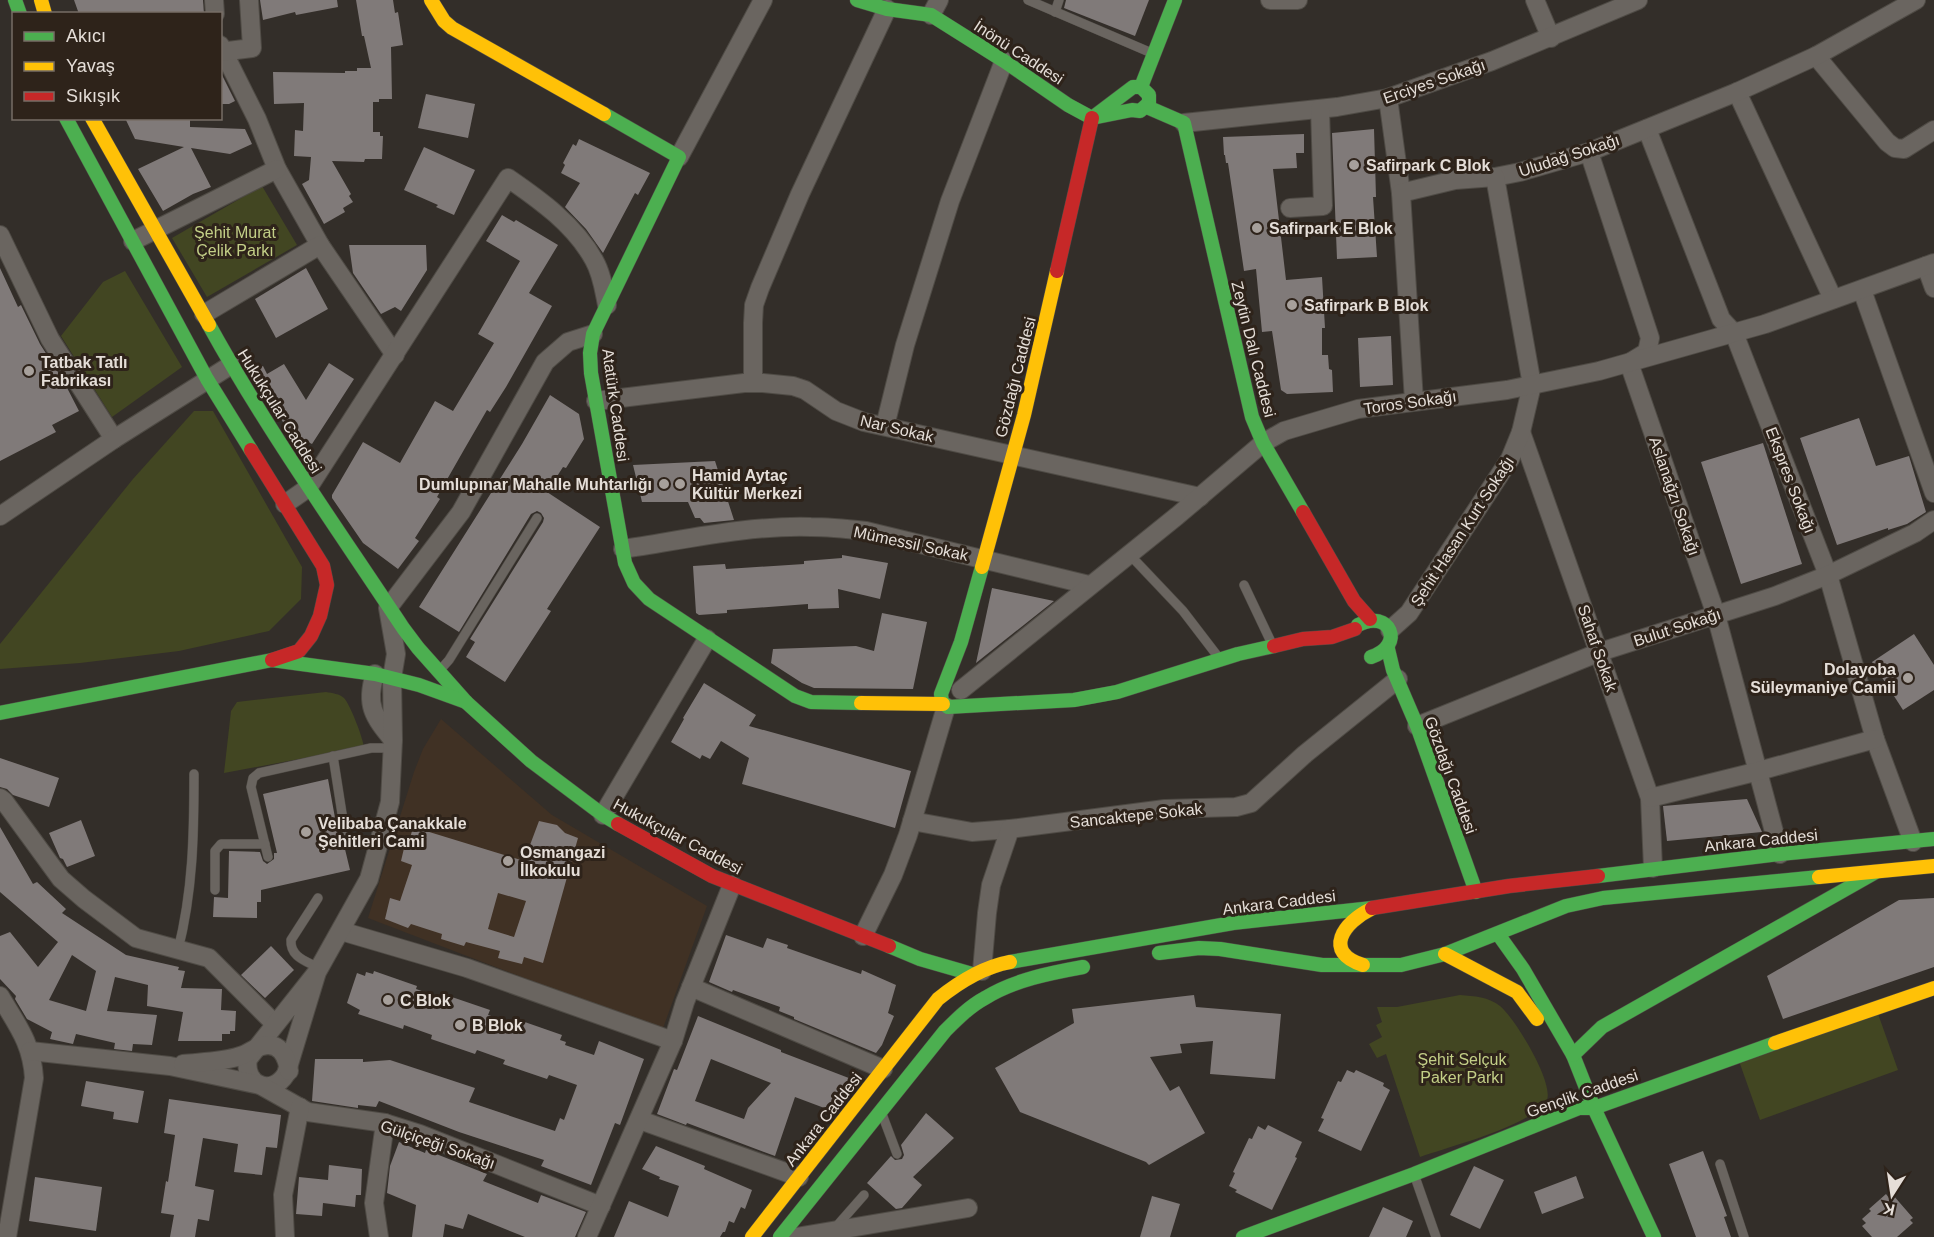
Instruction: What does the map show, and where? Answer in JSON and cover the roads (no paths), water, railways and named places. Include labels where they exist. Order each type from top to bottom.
[{"type":"street","points":[[222,50],[252,48],[249,0]]},
{"type":"street","points":[[430,0],[444,21],[452,28],[679,157],[763,0]]},
{"type":"street","name":"İnönü Caddesi","points":[[857,0],[887,9],[935,8],[1004,61],[1068,105],[1092,118]]},
{"type":"street","points":[[1141,87],[1175,0]]},
{"type":"street","points":[[1270,0],[1298,0]]},
{"type":"street","points":[[1535,0],[1551,38]]},
{"type":"street","name":"Erciyes Sokağı","points":[[1184,123],[1320,109],[1388,98],[1551,38],[1638,0]]},
{"type":"street","name":"Uludağ Sokağı","points":[[1401,193],[1455,180],[1495,177],[1520,172],[1589,152],[1737,92],[1816,56],[1916,0]]},
{"type":"street","points":[[753,383],[754,305],[760,288],[800,194],[887,9]]},
{"type":"street","points":[[222,52],[257,119],[278,169],[320,245],[395,355]]},
{"type":"street","points":[[1816,56],[1887,142],[1895,148],[1904,150],[1934,129]]},
{"type":"street","points":[[885,426],[905,345],[950,201],[1004,61]]},
{"type":"street","points":[[1092,118],[1133,87],[1141,87],[1149,95],[1147,107]]},
{"type":"street","points":[[1737,92],[1833,299]]},
{"type":"street","points":[[1127,93],[1125,101],[1132,110]]},
{"type":"street","points":[[1388,98],[1401,193],[1414,401]]},
{"type":"street","points":[[1092,118],[1132,110],[1140,111],[1147,107]]},
{"type":"street","points":[[1147,107],[1184,123]]},
{"type":"street","points":[[1290,208],[1323,206],[1320,109]]},
{"type":"street","name":"Gözdağı Caddesi","points":[[952,697],[961,642],[1014,454],[1092,118]]},
{"type":"street","name":"Hukukçular Caddesi","points":[[0,713],[272,660],[299,651],[306,644],[320,616],[327,585],[323,566],[207,379],[67,120]]},
{"type":"street","name":"Hukukçular Caddesi","points":[[93,120],[231,365],[308,488],[360,562],[388,608],[418,648],[466,702],[531,761],[603,815],[712,876],[920,959],[977,973]]},
{"type":"street","name":"Zeytin Dalı Caddesi","points":[[1184,123],[1252,417],[1263,444],[1354,601],[1360,638]]},
{"type":"street","name":"Ekspres Sokağı","points":[[1647,129],[1720,319],[1734,333],[1828,575],[1875,739],[1913,842]]},
{"type":"street","points":[[1589,152],[1650,338],[1647,352],[1629,363]]},
{"type":"street","name":"Atatürk Caddesi","points":[[679,157],[593,334],[590,353],[596,401],[623,549],[634,583],[649,599],[707,639],[795,696],[811,702],[913,703],[952,697]]},
{"type":"street","points":[[134,242],[278,169]]},
{"type":"street","name":"Şehit Hasan Kurt Sokağı","points":[[1389,640],[1510,459],[1521,432],[1532,386],[1495,177]]},
{"type":"street","points":[[285,504],[308,488],[508,178],[563,221],[593,258],[604,285],[607,305]]},
{"type":"street","points":[[0,235],[50,339],[114,440]]},
{"type":"street","points":[[204,314],[320,245]]},
{"type":"street","points":[[1930,265],[1934,288]]},
{"type":"street","name":"Toros Sokağı","points":[[952,697],[1263,444],[1284,431],[1358,409],[1532,386],[1629,363],[1765,324],[1930,265]]},
{"type":"street","points":[[1862,290],[1934,493]]},
{"type":"street","points":[[318,970],[283,1080],[266,1086],[260,1085],[250,1077],[248,1059],[318,970],[341,931],[369,879],[390,802],[392,744],[384,676],[396,654],[388,608],[461,512],[545,362],[568,342],[593,334]]},
{"type":"street","name":"Aslanağzı Sokağı","points":[[1629,363],[1716,615],[1780,854]]},
{"type":"street","points":[[0,516],[231,365]]},
{"type":"street","name":"Nar Sokak","points":[[596,401],[753,383],[793,386],[851,418],[1200,497]]},
{"type":"street","name":"Sahaf Sokak","points":[[1521,432],[1650,798],[1653,868]]},
{"type":"street","name":"Bulut Sokağı","points":[[1417,726],[1600,652],[1775,596],[1828,575],[1915,533],[1934,520]]},
{"type":"street","name":"Mümessil Sokak","points":[[623,549],[749,531],[810,526],[866,531],[1089,585]]},
{"type":"street","points":[[862,936],[893,875],[952,697],[1016,704],[1074,700],[1117,692],[1220,660],[1303,639],[1360,638],[1382,621],[1389,640],[1377,656],[1360,638]]},
{"type":"street","points":[[1360,638],[1395,675]]},
{"type":"street","points":[[603,815],[707,639]]},
{"type":"street","name":"Gözdağı Caddesi","points":[[1389,640],[1395,675],[1417,726],[1479,897]]},
{"type":"street","name":"Hukukçular Caddesi","points":[[272,660],[384,676],[427,687],[466,702]]},
{"type":"street","name":"Sancaktepe Sokak","points":[[912,821],[972,832],[1165,809],[1236,807],[1251,803],[1395,675]]},
{"type":"street","points":[[1650,798],[1875,739]]},
{"type":"street","points":[[0,798],[61,879],[84,899],[136,938],[209,958],[275,1024]]},
{"type":"street","points":[[977,973],[991,885],[1010,829]]},
{"type":"street","name":"Ankara Caddesi","points":[[752,1237],[938,999],[953,985],[999,964],[1233,923],[1479,897],[1509,886],[1653,868],[1934,839]]},
{"type":"street","points":[[1150,955],[1199,948],[1220,949],[1322,965],[1401,965],[1445,954],[1496,928],[1566,906],[1603,898],[1934,866]]},
{"type":"street","points":[[1573,1055],[1602,1027],[1878,870]]},
{"type":"street","points":[[587,1237],[673,1041],[691,987],[732,885]]},
{"type":"street","points":[[1364,965],[1345,957],[1341,949],[1342,935],[1347,925],[1358,914],[1372,908]]},
{"type":"street","points":[[1496,928],[1573,1055],[1594,1108],[1654,1237]]},
{"type":"street","points":[[341,931],[488,975],[673,1041]]},
{"type":"street","points":[[1445,954],[1516,992],[1528,1005],[1551,1045]]},
{"type":"street","points":[[780,1237],[945,1031],[984,998],[1027,981],[1093,965]]},
{"type":"street","points":[[691,987],[883,1069]]},
{"type":"street","name":"Gençlik Caddesi","points":[[1243,1237],[1414,1174],[1576,1102],[1594,1108],[1698,1069],[1934,988]]},
{"type":"street","points":[[0,996],[27,1042],[33,1059],[34,1078],[7,1237]]},
{"type":"street","points":[[256,1048],[269,1045],[281,1050],[285,1055],[293,1091],[300,1107],[283,1195],[285,1237]]},
{"type":"street","name":"Gülçiçeği Sokağı","points":[[170,1066],[240,1056],[256,1048]]},
{"type":"street","name":"Gülçiçeği Sokağı","points":[[30,1051],[170,1066],[260,1085],[316,1114],[385,1123],[420,1134],[601,1206]]},
{"type":"street","points":[[640,1120],[799,1177]]},
{"type":"street","points":[[379,1237],[374,1203],[385,1123]]},
{"type":"street","points":[[796,1237],[968,1209]]},
{"type":"lane","points":[[1028,0],[1154,54]]},
{"type":"lane","points":[[1055,12],[1059,0]]},
{"type":"lane","points":[[438,671],[448,660],[537,518]]},
{"type":"lane","points":[[1129,554],[1183,610],[1220,660]]},
{"type":"lane","points":[[1244,585],[1273,646]]},
{"type":"lane","points":[[268,857],[251,787],[253,778],[259,773],[392,744]]},
{"type":"lane","points":[[333,756],[346,839]]},
{"type":"lane","points":[[178,950],[191,883],[194,774]]},
{"type":"lane","points":[[215,890],[215,851],[217,847],[221,844],[265,844]]},
{"type":"lane","points":[[318,898],[291,940],[291,944],[296,955],[318,970]]},
{"type":"lane","points":[[880,1110],[897,1154]]},
{"type":"lane","points":[[1720,1164],[1744,1237]]},
{"type":"lane","points":[[1414,1174],[1436,1237]]},
{"type":"lane","points":[[832,1232],[864,1195]]},
{"type":"place","name":"Safirpark C Blok","points":[[1354,165]]},
{"type":"place","name":"Safirpark E Blok","points":[[1257,228]]},
{"type":"place","name":"Safirpark B Blok","points":[[1292,305]]},
{"type":"place","name":"Tatbak Tatlı Fabrikası","points":[[29,371]]},
{"type":"place","name":"Dumlupınar Mahalle Muhtarlığı","points":[[664,484]]},
{"type":"place","name":"Hamid Aytaç Kültür Merkezi","points":[[680,484]]},
{"type":"place","name":"Dolayoba Süleymaniye Camii","points":[[1908,678]]},
{"type":"place","name":"Velibaba Çanakkale Şehitleri Cami","points":[[306,832]]},
{"type":"place","name":"Osmangazi İlkokulu","points":[[508,861]]},
{"type":"place","name":"C Blok","points":[[388,1000]]},
{"type":"place","name":"B Blok","points":[[460,1025]]},
{"type":"park label","name":"Şehit Murat Çelik Parkı","points":[[235,241]]},
{"type":"park label","name":"Şehit Selçuk Paker Parkı","points":[[1462,1068]]}]
